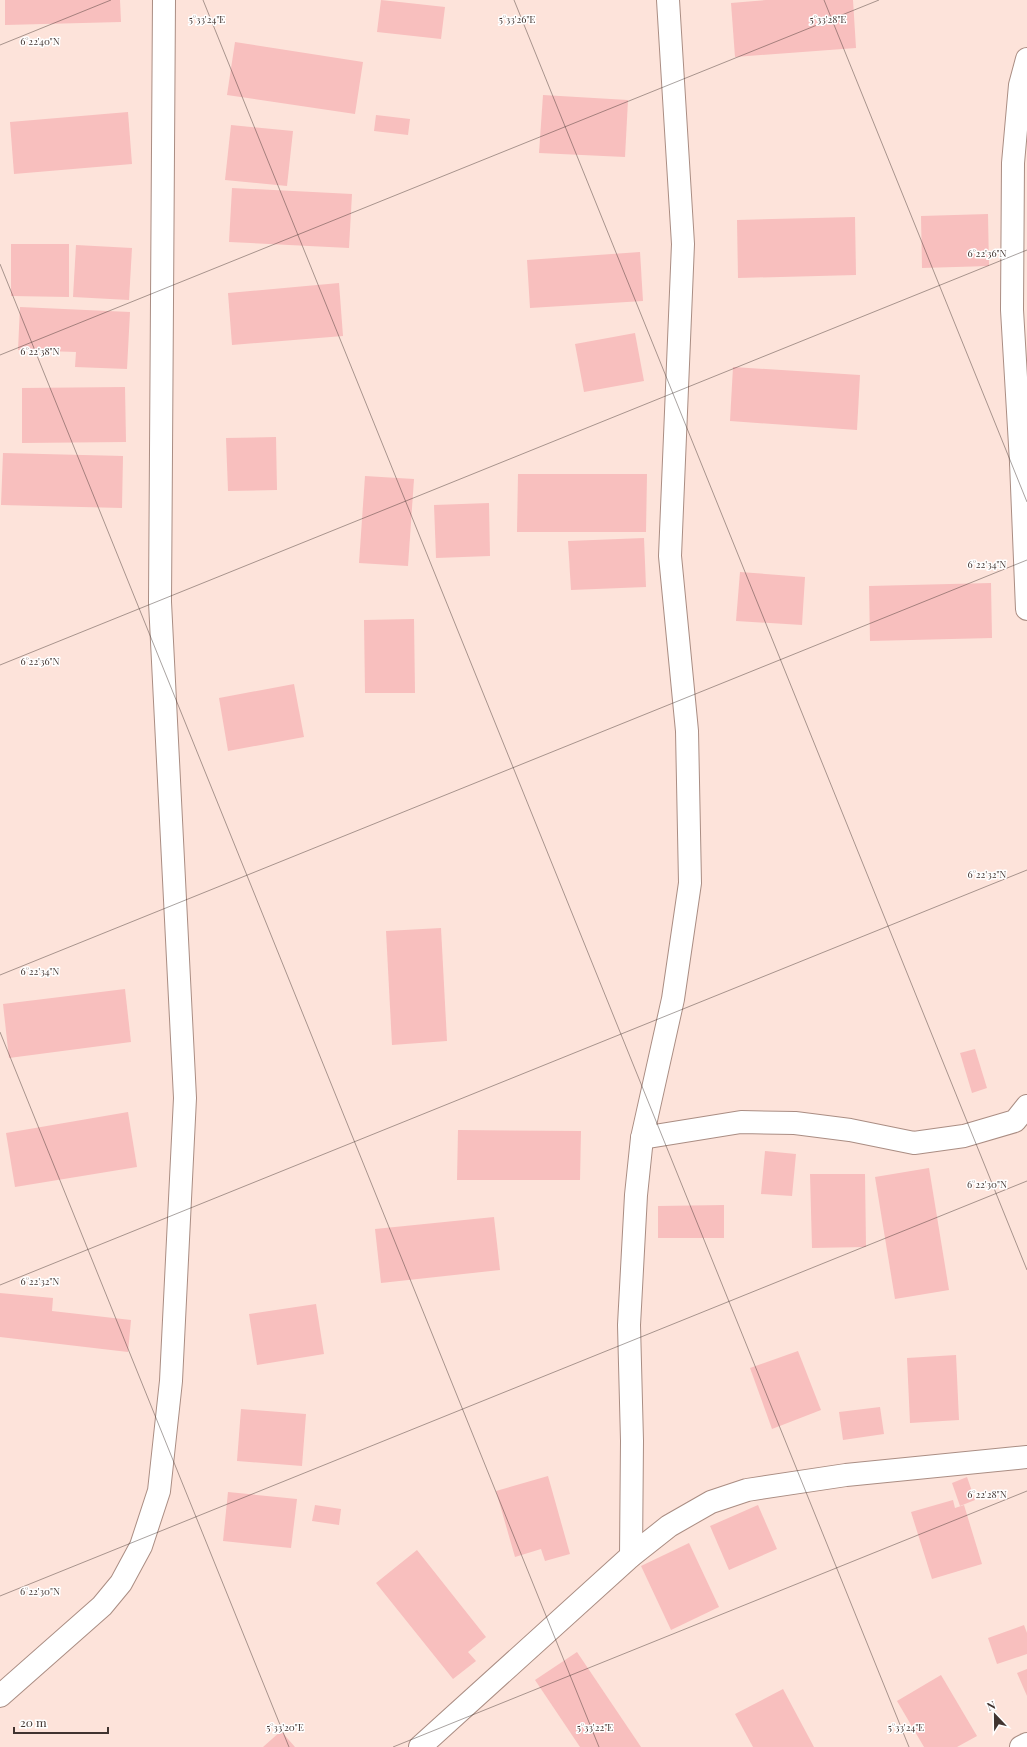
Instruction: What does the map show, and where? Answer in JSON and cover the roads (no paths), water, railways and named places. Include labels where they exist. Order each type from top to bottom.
[{"type":"street","points":[[0,1696],[102,1606],[121,1583],[141,1546],[159,1491],[171,1381],[185,1098],[160,602],[164,0]]},
{"type":"street","points":[[631,1556],[632,1441],[629,1325],[636,1195],[642,1138],[673,999],[690,882],[687,731],[670,556],[683,244],[668,0]]},
{"type":"street","points":[[1027,59],[1020,85],[1013,163],[1012,310],[1024,469],[1027,609]]},
{"type":"street","points":[[642,1138],[741,1122],[796,1123],[850,1130],[914,1143],[964,1136],[1014,1121],[1027,1106]]},
{"type":"street","points":[[420,1747],[631,1556],[669,1526],[711,1502],[747,1490],[846,1475],[1027,1457]]},
{"type":"street","points":[[1021,1747],[1027,1744]]}]
